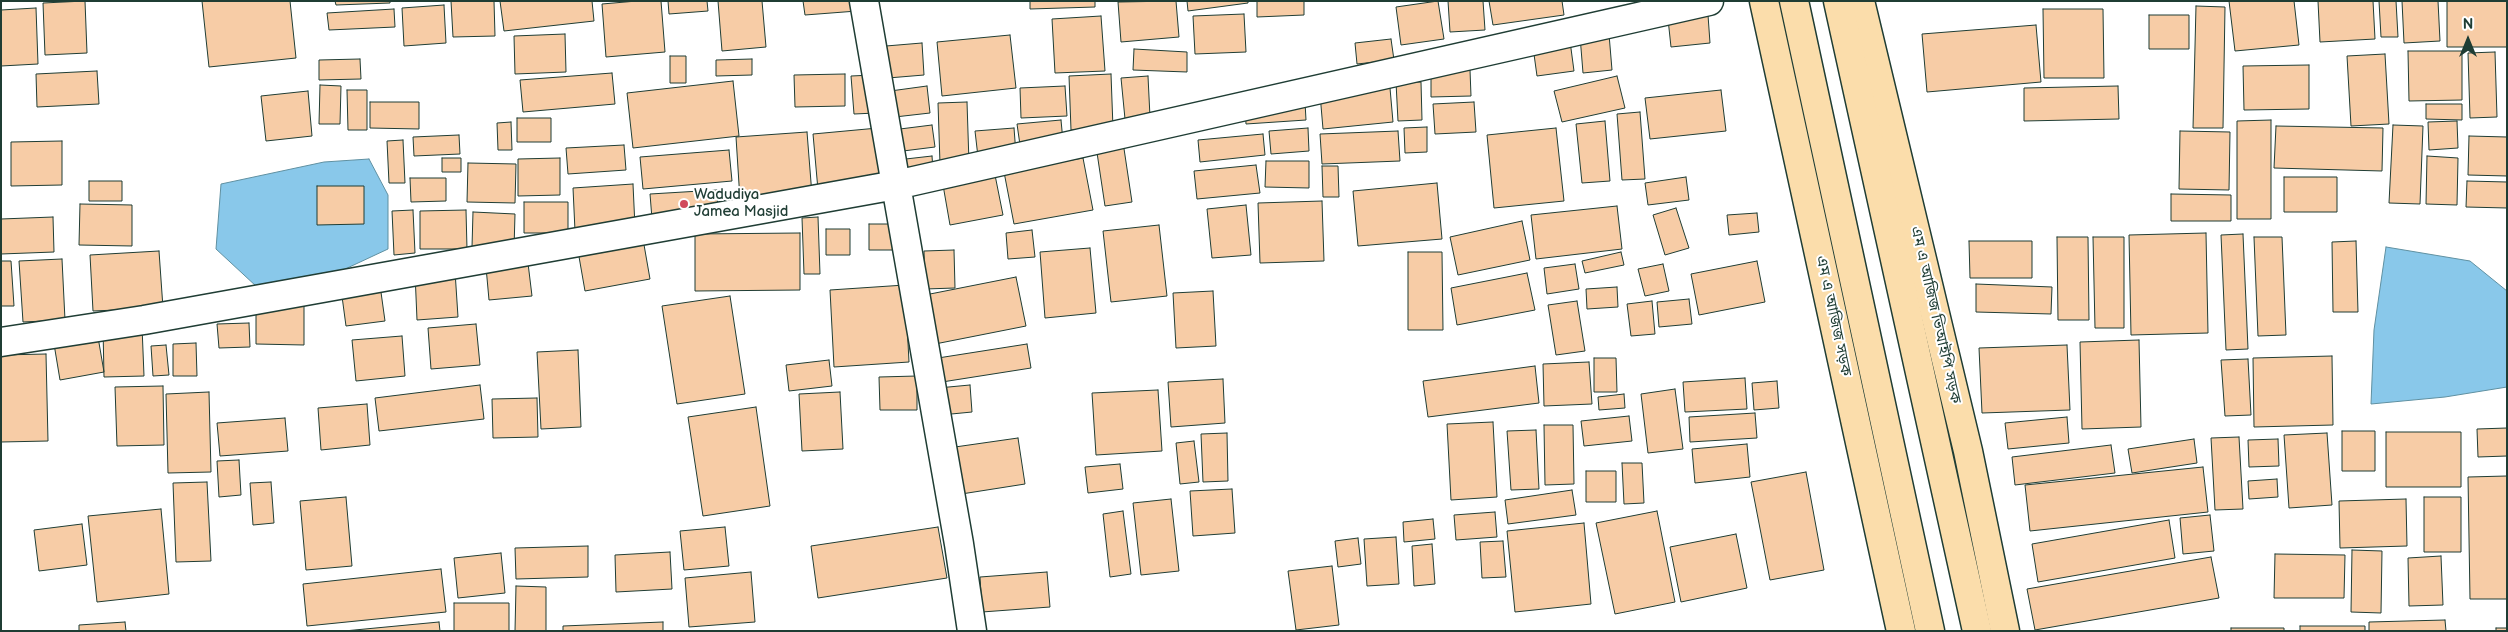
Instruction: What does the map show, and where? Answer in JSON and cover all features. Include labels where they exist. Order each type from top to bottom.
[{"type":"main road","name":"এম এ আজিজ সড়ক","points":[[1764,1],[1901,631]]},
{"type":"main road","points":[[1794,1],[1930,631]]},
{"type":"main road","points":[[1838,1],[1977,631]]},
{"type":"main road","name":"এম এ আজিজ ভিআইপি সড়ক","points":[[1860,1],[1968,451],[2005,631]]},
{"type":"street","points":[[864,1],[959,544],[972,631]]},
{"type":"street","points":[[1,342],[144,320],[896,184],[1709,1]]},
{"type":"water","points":[[369,159],[388,195],[388,249],[343,270],[257,287],[216,249],[221,184],[324,162]]},
{"type":"water","points":[[2386,247],[2470,261],[2507,291],[2507,387],[2445,397],[2371,404],[2374,330]]},
{"type":"building","points":[[85,1],[87,53],[45,55],[43,3]]},
{"type":"building","points":[[202,1],[290,1],[296,58],[209,67]]},
{"type":"building","points":[[335,1],[390,1],[390,3],[336,5]]},
{"type":"building","points":[[451,1],[494,1],[495,36],[453,37]]},
{"type":"building","points":[[500,1],[592,1],[594,21],[504,31]]},
{"type":"building","points":[[661,1],[665,52],[606,57],[602,4]]},
{"type":"building","points":[[668,1],[707,1],[708,11],[669,14]]},
{"type":"building","points":[[718,1],[762,1],[766,47],[722,51]]},
{"type":"building","points":[[803,1],[856,1],[857,11],[805,15]]},
{"type":"building","points":[[1030,1],[1095,1],[1095,7],[1030,9]]},
{"type":"building","points":[[1176,1],[1179,37],[1121,42],[1118,2]]},
{"type":"building","points":[[1187,1],[1248,1],[1248,3],[1188,11]]},
{"type":"building","points":[[1257,1],[1304,1],[1304,15],[1257,17]]},
{"type":"building","points":[[1438,1],[1444,39],[1401,45],[1396,7]]},
{"type":"building","points":[[1448,1],[1483,1],[1485,30],[1450,32]]},
{"type":"building","points":[[1489,1],[1562,1],[1564,15],[1493,25]]},
{"type":"building","points":[[2229,1],[2294,1],[2299,45],[2235,51]]},
{"type":"building","points":[[2318,1],[2373,1],[2375,39],[2320,42]]},
{"type":"building","points":[[2379,1],[2396,1],[2398,37],[2381,37]]},
{"type":"building","points":[[2402,1],[2438,1],[2440,41],[2404,43]]},
{"type":"building","points":[[2447,1],[2507,1],[2507,47],[2447,47]]},
{"type":"building","points":[[444,5],[446,43],[404,46],[402,8]]},
{"type":"building","points":[[2196,6],[2225,7],[2223,128],[2193,128]]},
{"type":"building","points":[[36,8],[38,64],[1,66],[1,10]]},
{"type":"building","points":[[394,9],[395,27],[329,30],[327,13]]},
{"type":"building","points":[[2043,9],[2103,9],[2104,78],[2044,78]]},
{"type":"building","points":[[1244,14],[1246,52],[1195,54],[1193,16]]},
{"type":"building","points":[[1708,15],[1710,43],[1671,47],[1668,19]]},
{"type":"building","points":[[2149,15],[2189,15],[2189,49],[2149,49]]},
{"type":"building","points":[[1101,16],[1105,71],[1055,73],[1052,19]]},
{"type":"building","points":[[2036,25],[2041,82],[1927,92],[1922,34]]},
{"type":"building","points":[[565,34],[566,72],[515,74],[514,36]]},
{"type":"building","points":[[1609,34],[1612,70],[1583,73],[1580,36]]},
{"type":"building","points":[[1010,35],[1016,88],[942,96],[937,42]]},
{"type":"building","points":[[1391,39],[1394,60],[1357,64],[1355,43]]},
{"type":"building","points":[[1570,41],[1574,71],[1537,76],[1533,47]]},
{"type":"building","points":[[922,43],[924,75],[888,78],[886,46]]},
{"type":"building","points":[[1134,49],[1187,52],[1187,72],[1133,70]]},
{"type":"building","points":[[2408,51],[2462,51],[2462,100],[2409,101]]},
{"type":"building","points":[[2495,52],[2497,117],[2470,118],[2468,53]]},
{"type":"building","points":[[2385,54],[2389,124],[2351,126],[2347,56]]},
{"type":"building","points":[[670,56],[686,56],[686,83],[670,83]]},
{"type":"building","points":[[360,59],[361,79],[319,80],[319,60]]},
{"type":"building","points":[[752,59],[752,75],[716,76],[716,60]]},
{"type":"building","points":[[2309,65],[2309,109],[2244,110],[2243,66]]},
{"type":"building","points":[[1470,70],[1471,96],[1431,97],[1431,71]]},
{"type":"building","points":[[97,71],[99,104],[37,107],[36,74]]},
{"type":"building","points":[[612,73],[615,104],[523,112],[520,80]]},
{"type":"building","points":[[845,74],[845,106],[795,107],[794,75]]},
{"type":"building","points":[[1111,74],[1113,128],[1071,130],[1069,76]]},
{"type":"building","points":[[873,75],[876,113],[854,114],[851,76]]},
{"type":"building","points":[[1148,76],[1150,117],[1125,119],[1121,78]]},
{"type":"building","points":[[1617,76],[1625,108],[1562,122],[1554,91]]},
{"type":"building","points":[[733,81],[739,136],[633,148],[627,93]]},
{"type":"building","points":[[1396,82],[1421,82],[1422,120],[1398,121]]},
{"type":"building","points":[[320,85],[341,86],[340,124],[319,124]]},
{"type":"building","points":[[927,86],[930,113],[886,118],[883,92]]},
{"type":"building","points":[[1065,86],[1067,116],[1021,118],[1020,88]]},
{"type":"building","points":[[2118,86],[2119,119],[2024,121],[2024,88]]},
{"type":"building","points":[[1390,88],[1393,122],[1323,129],[1320,94]]},
{"type":"building","points":[[347,90],[367,90],[367,130],[348,130]]},
{"type":"building","points":[[1721,90],[1726,131],[1650,139],[1645,98]]},
{"type":"building","points":[[308,91],[312,136],[266,141],[261,96]]},
{"type":"building","points":[[370,102],[419,102],[419,129],[370,128]]},
{"type":"building","points":[[967,102],[969,163],[940,164],[938,103]]},
{"type":"building","points":[[1305,102],[1306,120],[1246,124],[1245,106]]},
{"type":"building","points":[[1474,102],[1476,132],[1435,134],[1433,104]]},
{"type":"building","points":[[2426,104],[2462,104],[2462,120],[2426,119]]},
{"type":"building","points":[[1640,112],[1645,179],[1622,180],[1617,114]]},
{"type":"building","points":[[517,118],[551,118],[551,142],[517,142]]},
{"type":"building","points":[[1061,120],[1063,141],[1020,145],[1017,124]]},
{"type":"building","points":[[2271,120],[2271,219],[2237,219],[2237,121]]},
{"type":"building","points":[[1605,121],[1610,181],[1582,183],[1576,124]]},
{"type":"building","points":[[2457,121],[2458,148],[2429,150],[2428,122]]},
{"type":"building","points":[[511,122],[512,150],[498,150],[497,123]]},
{"type":"building","points":[[932,125],[935,147],[895,152],[892,130]]},
{"type":"building","points":[[2393,125],[2423,126],[2420,204],[2389,203]]},
{"type":"building","points":[[2276,126],[2383,128],[2382,171],[2274,168]]},
{"type":"building","points":[[1427,127],[1427,152],[1405,153],[1404,128]]},
{"type":"building","points":[[878,128],[884,184],[818,190],[813,134]]},
{"type":"building","points":[[1014,128],[1016,154],[978,157],[975,131]]},
{"type":"building","points":[[1308,128],[1309,151],[1271,154],[1269,131]]},
{"type":"building","points":[[1556,128],[1564,201],[1494,208],[1487,135]]},
{"type":"building","points":[[1398,131],[1400,161],[1322,164],[1320,134]]},
{"type":"building","points":[[2180,131],[2230,132],[2229,190],[2179,189]]},
{"type":"building","points":[[807,132],[812,195],[740,200],[736,137]]},
{"type":"building","points":[[1263,134],[1265,155],[1200,162],[1198,140]]},
{"type":"building","points":[[459,135],[460,154],[414,156],[413,137]]},
{"type":"building","points":[[2469,136],[2507,137],[2507,176],[2468,175]]},
{"type":"building","points":[[403,140],[405,183],[389,183],[387,141]]},
{"type":"building","points":[[62,141],[62,185],[11,186],[11,142]]},
{"type":"building","points":[[1123,142],[1132,202],[1105,206],[1096,146]]},
{"type":"building","points":[[624,145],[626,170],[568,174],[566,148]]},
{"type":"building","points":[[729,150],[732,181],[643,189],[640,157]]},
{"type":"building","points":[[932,156],[933,170],[898,174],[897,160]]},
{"type":"building","points":[[2427,156],[2458,158],[2457,205],[2426,204]]},
{"type":"building","points":[[442,158],[461,158],[461,172],[442,172]]},
{"type":"building","points":[[560,158],[560,195],[518,196],[518,159]]},
{"type":"building","points":[[1083,158],[1093,210],[1014,224],[1004,172]]},
{"type":"building","points":[[1266,161],[1309,161],[1309,188],[1265,187]]},
{"type":"building","points":[[468,163],[516,164],[515,203],[467,202]]},
{"type":"building","points":[[1256,165],[1260,193],[1197,199],[1194,171]]},
{"type":"building","points":[[1322,166],[1338,166],[1339,197],[1323,197]]},
{"type":"building","points":[[995,175],[1003,215],[950,225],[943,185]]},
{"type":"building","points":[[1686,177],[1689,200],[1648,205],[1645,183]]},
{"type":"building","points":[[2284,177],[2337,177],[2337,212],[2284,212]]},
{"type":"building","points":[[410,178],[446,178],[446,201],[411,202]]},
{"type":"building","points":[[89,181],[122,181],[122,201],[89,201]]},
{"type":"building","points":[[2467,181],[2507,182],[2507,208],[2466,207]]},
{"type":"building","points":[[1437,183],[1442,239],[1358,246],[1353,191]]},
{"type":"building","points":[[633,184],[635,227],[575,231],[573,188]]},
{"type":"building","points":[[317,186],[364,186],[364,224],[317,225]]},
{"type":"building","name":"Wadudiya Jamea Masjid","points":[[717,190],[718,215],[652,219],[650,194]]},
{"type":"building","points":[[2171,194],[2231,195],[2231,221],[2171,221]]},
{"type":"building","points":[[1322,201],[1324,261],[1260,263],[1258,203]]},
{"type":"building","points":[[524,202],[568,202],[568,233],[524,233]]},
{"type":"building","points":[[80,204],[132,205],[132,246],[79,245]]},
{"type":"building","points":[[1246,205],[1251,255],[1212,258],[1207,209]]},
{"type":"building","points":[[1617,206],[1622,249],[1536,259],[1531,215]]},
{"type":"building","points":[[1676,208],[1689,248],[1665,255],[1653,215]]},
{"type":"building","points":[[413,210],[415,253],[394,255],[392,211]]},
{"type":"building","points":[[466,210],[467,249],[420,249],[420,211]]},
{"type":"building","points":[[473,212],[515,214],[514,249],[472,247]]},
{"type":"building","points":[[1757,213],[1759,232],[1729,235],[1727,215]]},
{"type":"building","points":[[53,217],[54,252],[1,254],[1,219]]},
{"type":"building","points":[[818,217],[820,274],[804,274],[802,218]]},
{"type":"building","points":[[1522,221],[1530,260],[1458,275],[1450,237]]},
{"type":"building","points":[[869,224],[897,224],[897,250],[869,250]]},
{"type":"building","points":[[1159,225],[1167,296],[1111,302],[1103,231]]},
{"type":"building","points":[[826,229],[850,229],[850,255],[826,255]]},
{"type":"building","points":[[1032,230],[1035,257],[1008,259],[1006,233]]},
{"type":"building","points":[[800,233],[800,290],[695,291],[695,234]]},
{"type":"building","points":[[2206,233],[2208,333],[2131,335],[2129,235]]},
{"type":"building","points":[[2243,234],[2248,349],[2226,350],[2221,235]]},
{"type":"building","points":[[2057,237],[2088,237],[2089,320],[2058,320]]},
{"type":"building","points":[[2093,237],[2124,237],[2124,328],[2095,328]]},
{"type":"building","points":[[2254,237],[2282,237],[2286,335],[2258,336]]},
{"type":"building","points":[[643,239],[650,279],[585,291],[578,251]]},
{"type":"building","points":[[1969,241],[2032,241],[2032,278],[1970,278]]},
{"type":"building","points":[[2356,241],[2358,312],[2333,312],[2332,242]]},
{"type":"building","points":[[1090,248],[1096,313],[1045,318],[1040,252]]},
{"type":"building","points":[[954,250],[955,288],[925,289],[924,251]]},
{"type":"building","points":[[159,251],[163,308],[93,311],[90,255]]},
{"type":"building","points":[[1408,252],[1442,252],[1443,330],[1408,330]]},
{"type":"building","points":[[1621,252],[1624,265],[1585,273],[1582,261]]},
{"type":"building","points":[[62,259],[65,320],[23,322],[19,261]]},
{"type":"building","points":[[1,261],[11,261],[14,306],[1,306]]},
{"type":"building","points":[[1757,261],[1765,302],[1699,315],[1691,274]]},
{"type":"building","points":[[528,263],[532,296],[489,300],[486,267]]},
{"type":"building","points":[[1575,264],[1579,289],[1547,294],[1544,268]]},
{"type":"building","points":[[1663,264],[1669,291],[1645,296],[1638,269]]},
{"type":"building","points":[[455,271],[458,317],[417,320],[415,273]]},
{"type":"building","points":[[1527,273],[1535,310],[1457,325],[1451,288]]},
{"type":"building","points":[[1016,277],[1026,326],[935,344],[925,295]]},
{"type":"building","points":[[1976,284],[2052,287],[2051,314],[1976,312]]},
{"type":"building","points":[[380,285],[385,321],[346,326],[341,289]]},
{"type":"building","points":[[905,285],[909,362],[834,367],[830,290]]},
{"type":"building","points":[[1617,287],[1618,307],[1587,309],[1586,289]]},
{"type":"building","points":[[1213,291],[1216,346],[1176,348],[1173,293]]},
{"type":"building","points":[[730,296],[745,394],[677,404],[662,306]]},
{"type":"building","points":[[1689,299],[1692,324],[1659,327],[1657,302]]},
{"type":"building","points":[[1577,301],[1585,351],[1556,355],[1548,305]]},
{"type":"building","points":[[1652,301],[1655,334],[1631,336],[1627,304]]},
{"type":"building","points":[[256,303],[304,303],[304,345],[256,344]]},
{"type":"building","points":[[249,323],[250,347],[219,348],[217,324]]},
{"type":"building","points":[[476,324],[480,365],[431,369],[428,328]]},
{"type":"building","points":[[142,326],[144,376],[104,377],[103,328]]},
{"type":"building","points":[[402,336],[405,376],[356,381],[352,340]]},
{"type":"building","points":[[98,337],[104,372],[60,380],[54,344]]},
{"type":"building","points":[[2139,340],[2141,427],[2082,429],[2080,342]]},
{"type":"building","points":[[196,343],[197,376],[173,376],[173,344]]},
{"type":"building","points":[[1027,344],[1031,368],[942,382],[938,358]]},
{"type":"building","points":[[166,345],[169,375],[153,376],[151,346]]},
{"type":"building","points":[[2067,345],[2070,410],[1982,413],[1979,348]]},
{"type":"building","points":[[578,350],[581,427],[541,429],[537,352]]},
{"type":"building","points":[[46,354],[48,441],[1,442],[1,355]]},
{"type":"building","points":[[2332,356],[2333,425],[2254,427],[2253,358]]},
{"type":"building","points":[[1594,358],[1616,358],[1617,392],[1594,392]]},
{"type":"building","points":[[2248,359],[2251,415],[2225,416],[2221,360]]},
{"type":"building","points":[[829,360],[832,386],[789,391],[786,365]]},
{"type":"building","points":[[1589,362],[1592,404],[1544,406],[1543,364]]},
{"type":"building","points":[[1535,366],[1539,403],[1428,417],[1423,381]]},
{"type":"building","points":[[917,376],[917,410],[880,410],[879,377]]},
{"type":"building","points":[[1745,378],[1747,409],[1685,412],[1683,382]]},
{"type":"building","points":[[1223,379],[1225,423],[1171,427],[1168,382]]},
{"type":"building","points":[[1777,381],[1779,408],[1754,410],[1752,383]]},
{"type":"building","points":[[480,385],[484,419],[379,431],[375,398]]},
{"type":"building","points":[[970,385],[972,412],[941,415],[938,388]]},
{"type":"building","points":[[163,386],[164,445],[117,446],[115,387]]},
{"type":"building","points":[[1675,389],[1683,449],[1648,453],[1641,394]]},
{"type":"building","points":[[1158,390],[1162,451],[1096,455],[1092,393]]},
{"type":"building","points":[[209,392],[211,472],[168,473],[166,394]]},
{"type":"building","points":[[840,392],[843,449],[802,451],[799,394]]},
{"type":"building","points":[[1624,394],[1625,408],[1599,410],[1598,397]]},
{"type":"building","points":[[537,398],[538,437],[493,438],[492,399]]},
{"type":"building","points":[[367,404],[370,445],[321,450],[318,408]]},
{"type":"building","points":[[756,407],[770,506],[703,516],[688,417]]},
{"type":"building","points":[[1755,413],[1757,438],[1690,442],[1689,417]]},
{"type":"building","points":[[1629,416],[1632,441],[1584,446],[1581,421]]},
{"type":"building","points":[[2067,417],[2069,443],[2008,449],[2005,423]]},
{"type":"building","points":[[285,418],[288,451],[220,456],[217,423]]},
{"type":"building","points":[[1493,422],[1497,497],[1451,500],[1447,424]]},
{"type":"building","points":[[1544,425],[1573,425],[1574,484],[1545,485]]},
{"type":"building","points":[[2507,428],[2507,456],[2478,457],[2477,429]]},
{"type":"building","points":[[1536,430],[1539,489],[1511,490],[1507,431]]},
{"type":"building","points":[[2342,431],[2375,431],[2375,471],[2342,471]]},
{"type":"building","points":[[2386,432],[2461,432],[2461,487],[2386,487]]},
{"type":"building","points":[[1227,433],[1228,481],[1203,482],[1201,434]]},
{"type":"building","points":[[2327,433],[2332,505],[2289,508],[2284,435]]},
{"type":"building","points":[[2239,437],[2243,509],[2215,510],[2211,438]]},
{"type":"building","points":[[1018,438],[1025,484],[955,495],[948,448]]},
{"type":"building","points":[[2194,439],[2197,463],[2132,473],[2128,449]]},
{"type":"building","points":[[2278,439],[2279,466],[2249,467],[2248,440]]},
{"type":"building","points":[[1194,441],[1199,482],[1180,484],[1176,443]]},
{"type":"building","points":[[1747,444],[1750,477],[1695,483],[1692,449]]},
{"type":"building","points":[[2111,445],[2115,473],[2015,485],[2012,457]]},
{"type":"building","points":[[239,460],[241,495],[219,497],[217,461]]},
{"type":"building","points":[[1622,463],[1642,463],[1644,503],[1624,504]]},
{"type":"building","points":[[1120,464],[1123,489],[1088,493],[1085,467]]},
{"type":"building","points":[[2203,467],[2208,512],[2030,531],[2025,485]]},
{"type":"building","points":[[1586,471],[1616,471],[1616,502],[1586,502]]},
{"type":"building","points":[[1806,472],[1824,570],[1770,580],[1751,482]]},
{"type":"building","points":[[2507,476],[2507,599],[2470,599],[2468,477]]},
{"type":"building","points":[[2277,479],[2278,497],[2249,499],[2248,481]]},
{"type":"building","points":[[207,482],[211,561],[176,562],[173,483]]},
{"type":"building","points":[[271,482],[274,523],[253,525],[250,483]]},
{"type":"building","points":[[1232,489],[1235,533],[1193,536],[1190,491]]},
{"type":"building","points":[[1572,490],[1576,515],[1508,524],[1505,500]]},
{"type":"building","points":[[346,497],[352,566],[306,570],[300,501]]},
{"type":"building","points":[[2424,497],[2461,497],[2461,552],[2424,552]]},
{"type":"building","points":[[1171,499],[1179,571],[1141,575],[1133,503]]},
{"type":"building","points":[[2406,499],[2407,546],[2340,548],[2339,501]]},
{"type":"building","points":[[161,509],[169,594],[97,602],[88,516]]},
{"type":"building","points":[[1123,511],[1131,574],[1110,577],[1103,514]]},
{"type":"building","points":[[1657,511],[1675,602],[1615,614],[1596,523]]},
{"type":"building","points":[[1495,512],[1497,537],[1456,540],[1454,515]]},
{"type":"building","points":[[2210,515],[2214,551],[2183,554],[2180,518]]},
{"type":"building","points":[[1433,519],[1435,539],[1404,542],[1403,522]]},
{"type":"building","points":[[2169,520],[2175,558],[2038,582],[2032,544]]},
{"type":"building","points":[[1584,523],[1591,604],[1515,612],[1507,531]]},
{"type":"building","points":[[82,524],[87,565],[39,571],[34,530]]},
{"type":"building","points":[[725,527],[729,566],[684,570],[680,531]]},
{"type":"building","points":[[938,527],[947,578],[818,598],[811,546]]},
{"type":"building","points":[[1736,534],[1747,588],[1681,602],[1670,547]]},
{"type":"building","points":[[1396,537],[1399,584],[1367,586],[1364,539]]},
{"type":"building","points":[[1358,538],[1361,564],[1338,567],[1335,541]]},
{"type":"building","points":[[1503,541],[1506,577],[1482,578],[1480,542]]},
{"type":"building","points":[[1432,544],[1435,584],[1414,586],[1412,546]]},
{"type":"building","points":[[588,546],[588,577],[516,579],[515,548]]},
{"type":"building","points":[[2352,550],[2382,551],[2381,613],[2351,612]]},
{"type":"building","points":[[670,552],[672,589],[616,592],[615,555]]},
{"type":"building","points":[[501,553],[505,593],[458,598],[454,558]]},
{"type":"building","points":[[2275,554],[2345,555],[2344,598],[2274,598]]},
{"type":"building","points":[[2441,556],[2443,605],[2409,606],[2408,558]]},
{"type":"building","points":[[2211,557],[2219,598],[2035,630],[2027,589]]},
{"type":"building","points":[[1332,566],[1339,625],[1296,630],[1288,571]]},
{"type":"building","points":[[441,569],[446,612],[307,626],[303,584]]},
{"type":"building","points":[[751,572],[755,622],[689,627],[685,578]]},
{"type":"building","points":[[1047,572],[1050,607],[982,612],[980,577]]},
{"type":"building","points":[[516,586],[546,587],[546,631],[515,631]]},
{"type":"building","points":[[454,603],[509,603],[509,631],[454,631]]},
{"type":"building","points":[[2445,620],[2446,631],[2369,631],[2369,622]]},
{"type":"building","points":[[125,622],[126,631],[79,631],[79,625]]},
{"type":"building","points":[[439,622],[440,631],[344,631]]},
{"type":"building","points":[[663,622],[663,631],[563,631],[563,626]]},
{"type":"building","points":[[2300,626],[2365,626],[2365,631],[2300,631]]},
{"type":"building","points":[[2231,628],[2284,628],[2284,631],[2231,631]]},
{"type":"building","points":[[2496,628],[2507,628],[2507,631],[2496,631]]},
{"type":"place","name":"Wadudiya Jamea Masjid","points":[[684,204]]}]
